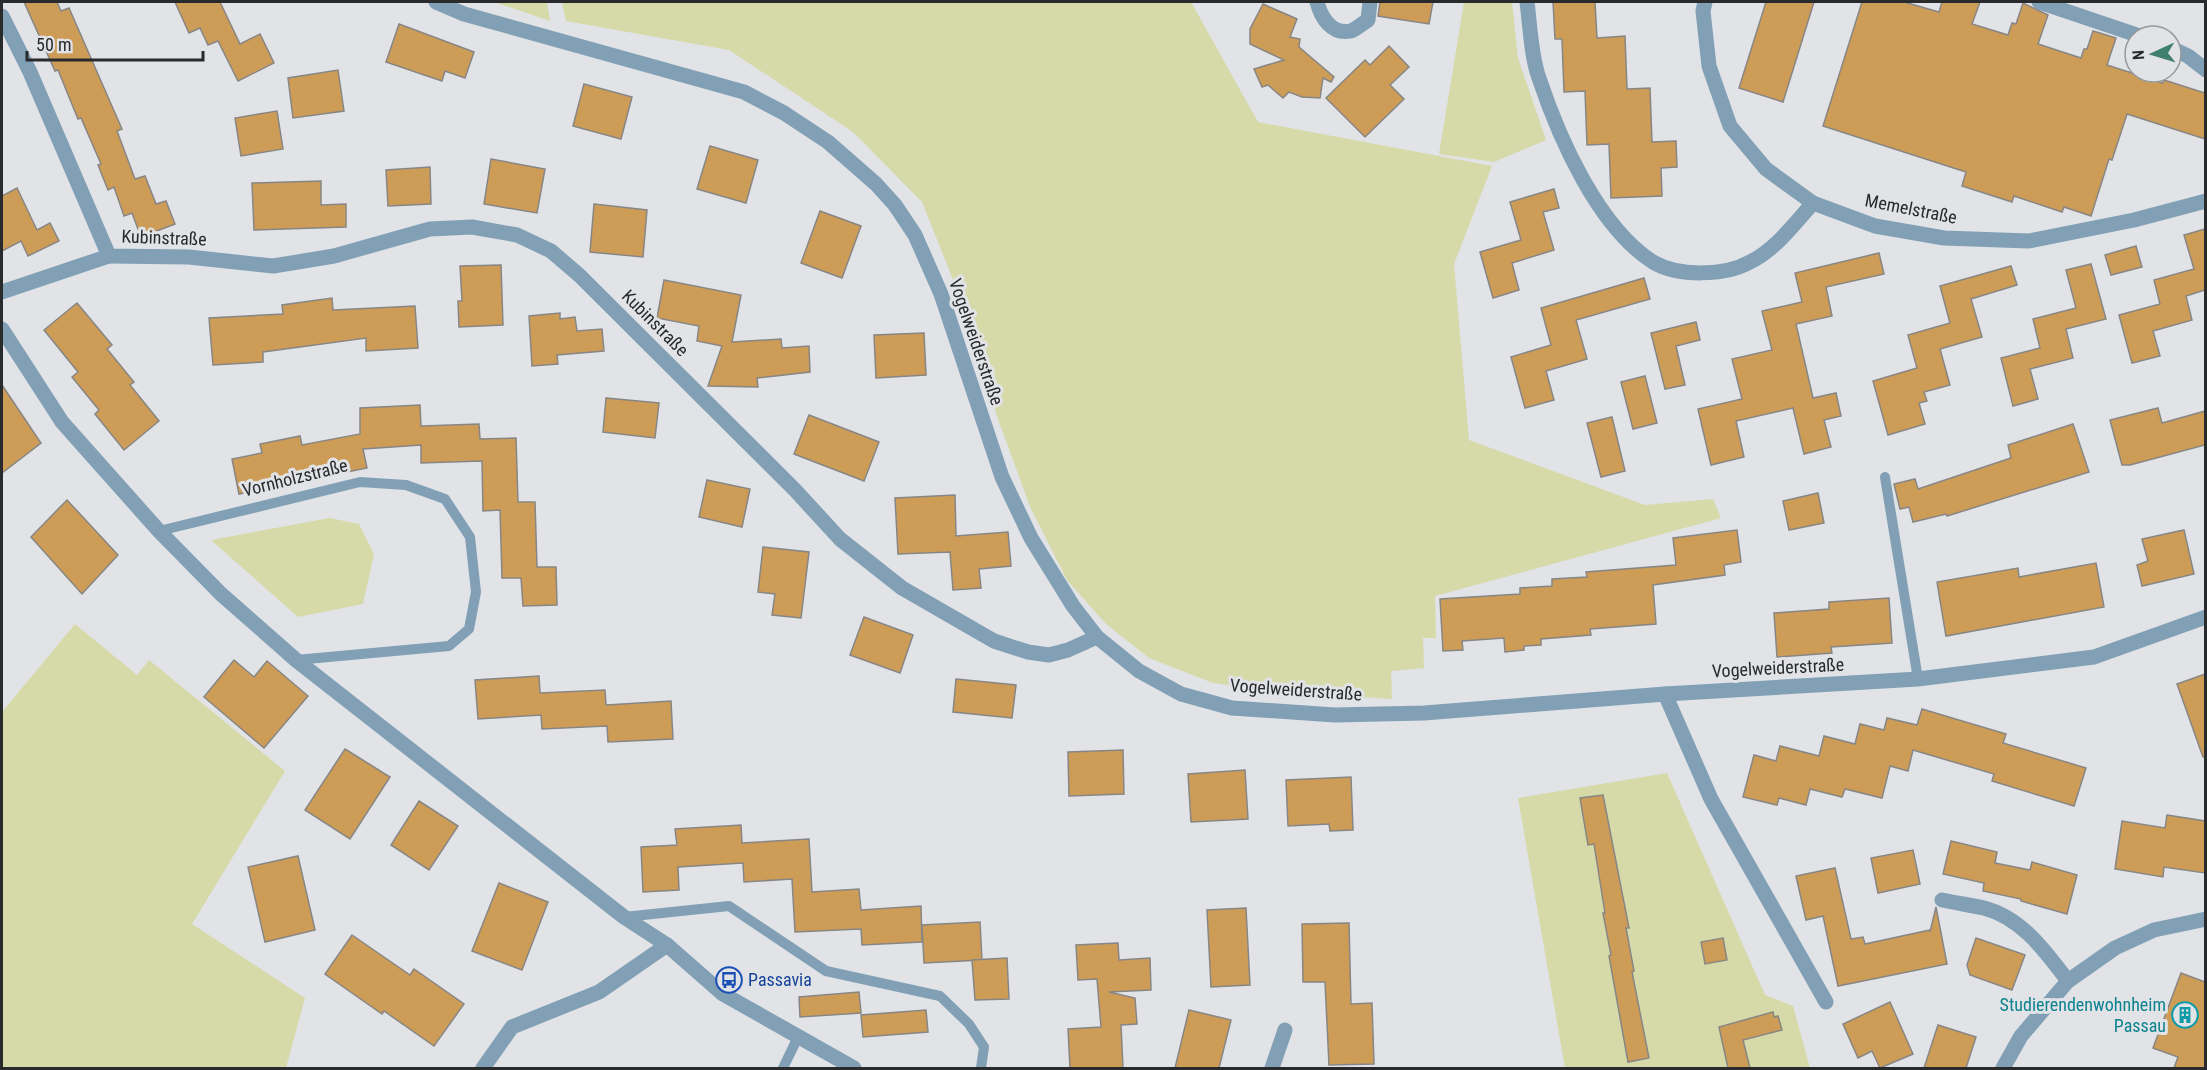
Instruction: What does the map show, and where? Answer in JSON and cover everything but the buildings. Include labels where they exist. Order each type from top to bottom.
[{"type":"street","name":"Vogelweiderstraße","points":[[436,2],[464,14],[744,92],[784,113],[828,142],[876,184],[895,205],[915,235],[941,294],[1002,477],[1031,538],[1073,606],[1096,637],[1138,671],[1181,694],[1232,708],[1335,715],[1424,713],[1665,694],[1918,679],[2094,657],[2205,617]]},
{"type":"street","points":[[1317,2],[1322,19],[1335,29],[1351,31],[1368,20],[1370,2]]},
{"type":"street","points":[[1527,2],[1538,76],[1570,157],[1608,217],[1633,246],[1655,263],[1689,273],[1722,272],[1751,262],[1778,241],[1814,203]]},
{"type":"street","name":"Memelstraße","points":[[1705,2],[1703,11],[1709,66],[1730,126],[1766,169],[1814,203],[1875,226],[1944,238],[2029,241],[2134,220],[2205,201]]},
{"type":"street","points":[[2039,2],[2123,30]]},
{"type":"street","name":"Kubinstraße","points":[[2,16],[30,72],[109,256]]},
{"type":"street","points":[[2183,54],[2205,70]]},
{"type":"street","name":"Kubinstraße","points":[[2,292],[109,256],[189,257],[273,266],[334,256],[430,229],[472,227],[517,235],[551,251],[579,275],[795,490],[840,539],[902,588],[994,641],[1028,652],[1049,655],[1068,650],[1096,637]]},
{"type":"street","points":[[2,329],[62,422],[159,531],[221,594],[296,660],[624,916],[668,945],[723,994],[854,1068]]},
{"type":"street","points":[[1665,694],[1711,799],[1826,1002]]},
{"type":"street","points":[[1942,900],[1986,909],[2014,922],[2038,942],[2068,981]]},
{"type":"street","points":[[2003,1068],[2021,1036],[2068,981],[2115,948],[2154,930],[2205,919]]},
{"type":"street","points":[[483,1068],[512,1027],[599,992],[668,945]]},
{"type":"street","points":[[1272,1068],[1285,1030]]},
{"type":"lane","points":[[1885,477],[1918,679]]},
{"type":"lane","name":"Vornholzstraße","points":[[159,531],[360,482],[406,485],[445,499],[470,537],[476,592],[469,629],[449,645],[296,660]]},
{"type":"lane","points":[[624,916],[729,906],[826,971],[940,996],[969,1024],[984,1047],[981,1068]]},
{"type":"lane","points":[[783,1068],[798,1037]]},
{"type":"green space","points":[[494,2],[547,2],[550,21]]},
{"type":"green space","points":[[562,2],[1191,2],[1258,122],[1492,166],[1454,264],[1469,440],[1645,505],[1713,499],[1721,518],[1435,596],[1436,638],[1423,638],[1424,668],[1391,671],[1392,699],[1298,693],[1213,683],[1149,658],[1106,624],[1067,580],[1030,507],[998,419],[952,277],[922,202],[853,132],[729,50],[566,21]]},
{"type":"green space","points":[[1464,2],[1512,2],[1518,58],[1546,140],[1494,162],[1439,154]]},
{"type":"green space","points":[[330,518],[359,524],[374,554],[363,604],[298,617],[211,540]]},
{"type":"green space","points":[[75,624],[137,675],[149,660],[285,771],[192,924],[305,998],[286,1068],[2,1068],[2,712]]},
{"type":"green space","points":[[1667,773],[1765,995],[1793,1006],[1810,1068],[1565,1068],[1518,798]]},
{"type":"place","name":"Passavia","points":[[729,980]]},
{"type":"place","name":"Studierendenwohnheim Passau","points":[[2185,1015]]}]
